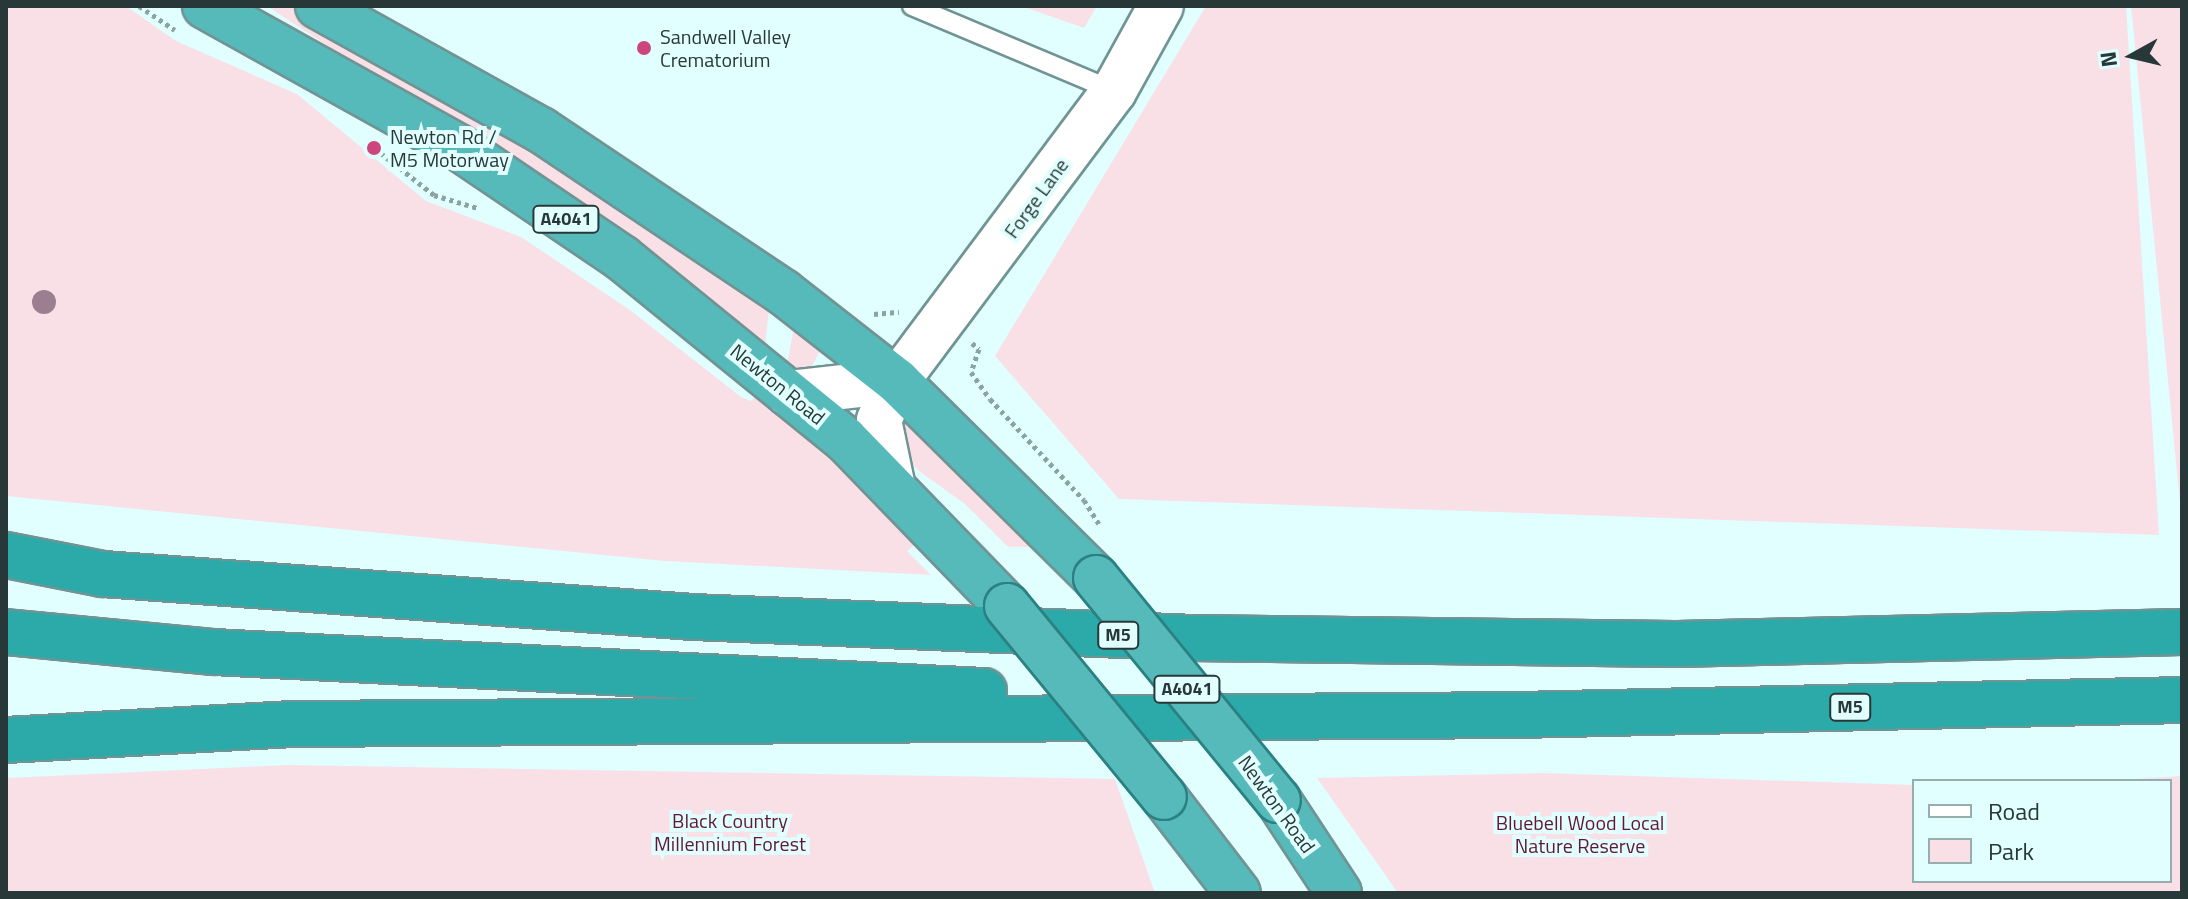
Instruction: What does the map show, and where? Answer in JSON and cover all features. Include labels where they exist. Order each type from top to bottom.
[{"type":"highway","name":"Newton Road","points":[[205,6],[458,147],[622,258],[788,393],[892,483],[964,557],[1164,797],[1238,893]]},
{"type":"highway","points":[[252,6],[365,73],[458,147]]},
{"type":"highway","name":"Newton Road","points":[[318,6],[541,130],[777,287],[897,381],[1096,578],[1278,800],[1339,893]]},
{"type":"highway","name":"M5","points":[[6,558],[103,574],[693,617],[1190,638],[1674,644],[2182,632]]},
{"type":"highway","name":"M5","points":[[6,632],[213,652],[556,672],[1518,715]]},
{"type":"highway","name":"M5","points":[[6,740],[295,724],[1518,715],[2182,700]]},
{"type":"street","name":"Forge Lane","points":[[892,483],[879,420],[897,381],[1114,91],[1161,6]]},
{"type":"street","points":[[788,393],[897,381]]},
{"type":"lane","points":[[912,6],[1114,91]]},
{"type":"green space","points":[[6,6],[126,6],[176,41],[297,94],[426,201],[521,237],[630,310],[741,397],[751,401],[759,392],[918,542],[907,551],[931,575],[665,561],[6,496]]},
{"type":"green space","points":[[267,6],[293,6],[469,103],[769,307],[765,348],[602,227]]},
{"type":"green space","points":[[1021,6],[1097,6],[1084,28]]},
{"type":"green space","points":[[1206,6],[2126,6],[2159,535],[1119,499],[995,356]]},
{"type":"green space","points":[[2131,6],[2182,6],[2182,522]]},
{"type":"green space","points":[[795,321],[818,339],[820,351],[811,368],[799,373],[787,365]]},
{"type":"green space","points":[[890,400],[1038,547],[1008,547],[965,504],[919,471],[902,453]]},
{"type":"green space","name":"Black Country Millennium Forest","points":[[287,765],[1115,779],[1155,893],[6,893],[6,778]]},
{"type":"green space","name":"Bluebell Wood Local Nature Reserve","points":[[1543,773],[1912,785],[1912,883],[2172,883],[2172,779],[2136,779],[2182,776],[2182,893],[1398,893],[1317,778]]},
{"type":"place","name":"Sandwell Valley Crematorium","points":[[644,48]]},
{"type":"place","name":"Newton Rd / M5 Motorway","points":[[374,148]]}]
